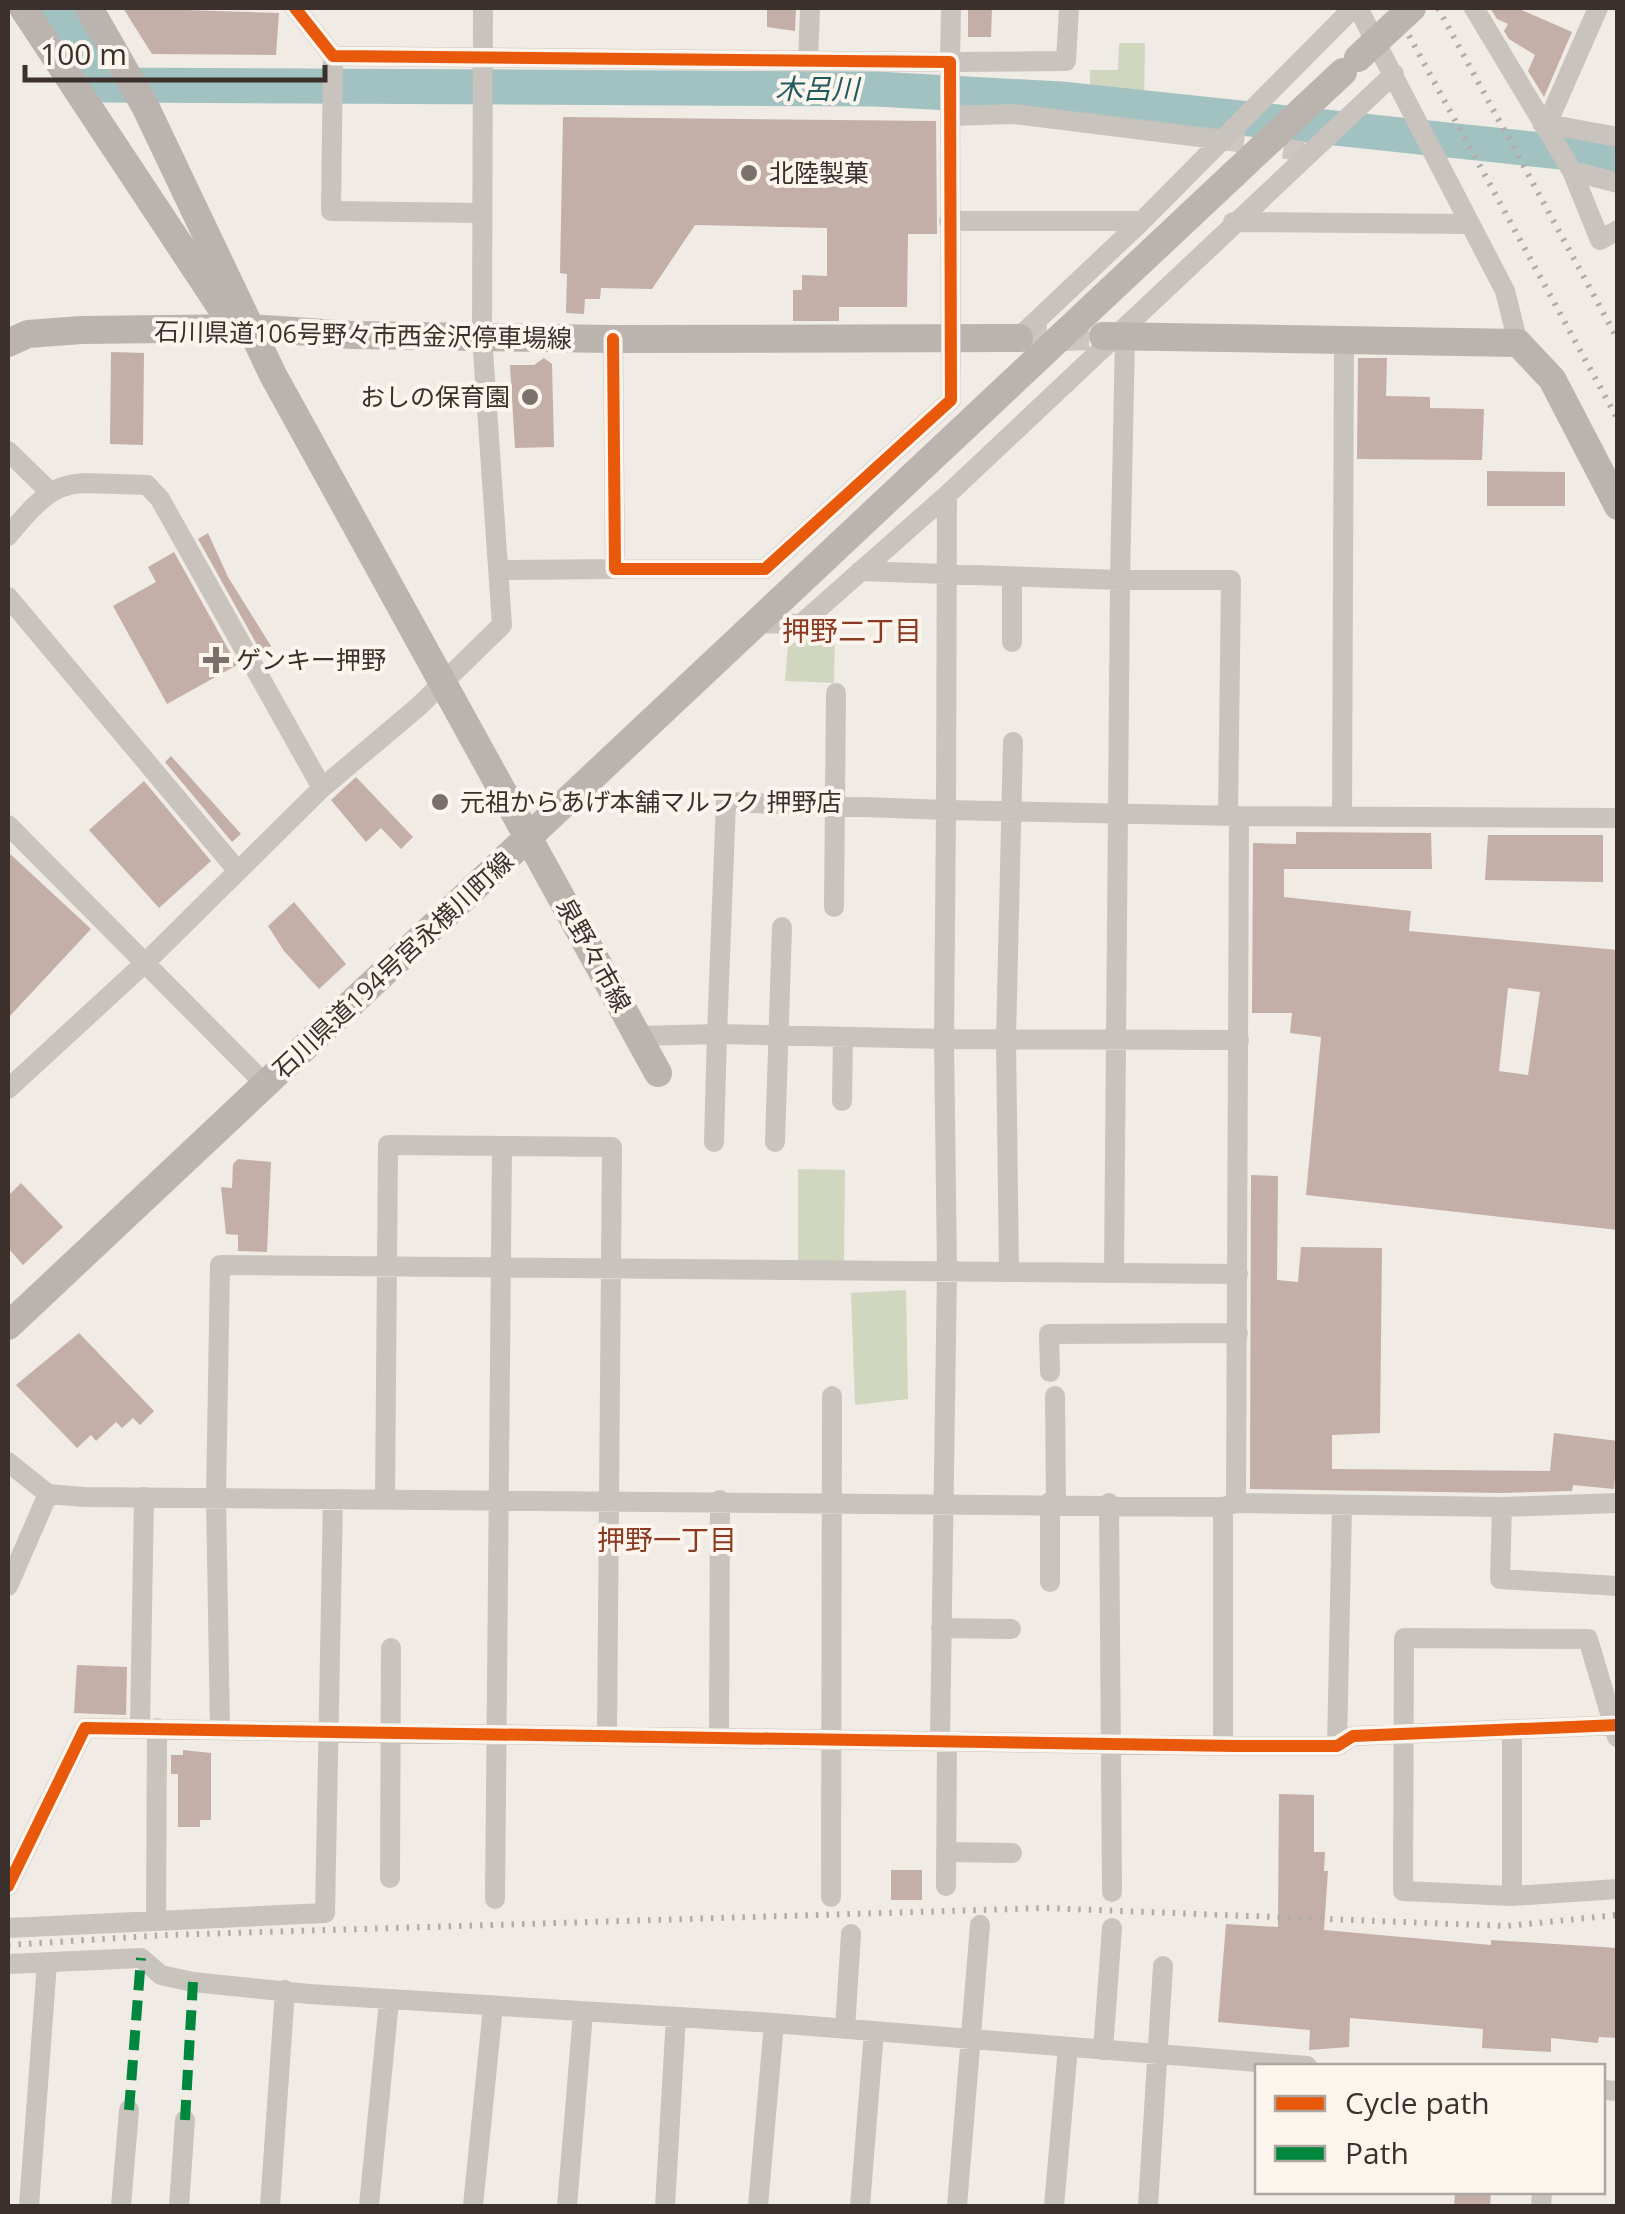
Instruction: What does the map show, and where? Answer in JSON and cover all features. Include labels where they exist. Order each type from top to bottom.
[{"type":"main road","name":"石川県道194号宮永横川町線","points":[[22,8],[223,311],[251,328]]},
{"type":"main road","name":"石川県道194号宮永横川町線","points":[[8,1326],[529,836],[440,682],[220,272],[145,106],[89,8]]},
{"type":"main road","points":[[529,836],[1412,8]]},
{"type":"main road","name":"石川県道106号野々市西金沢停車場線","points":[[8,343],[28,334],[81,330],[251,328],[613,339],[1019,338]]},
{"type":"main road","points":[[1114,336],[1518,343],[1552,379],[1618,506]]},
{"type":"main road","name":"泉野々市線","points":[[529,836],[658,1073]]},
{"type":"street","points":[[296,8],[333,61],[332,210],[482,213]]},
{"type":"street","points":[[8,1089],[146,962],[322,788],[502,625],[482,337],[483,8]]},
{"type":"street","points":[[808,64],[810,8]]},
{"type":"street","points":[[498,570],[765,569],[951,400],[951,8]]},
{"type":"street","points":[[333,61],[808,64],[950,70],[1066,61],[1068,8]]},
{"type":"street","points":[[1019,338],[1356,8],[1505,291],[1518,343]]},
{"type":"street","points":[[1474,8],[1570,169],[1600,240],[1618,230]]},
{"type":"street","points":[[1545,126],[1598,8]]},
{"type":"street","points":[[756,624],[801,624],[947,494],[1394,74]]},
{"type":"street","points":[[950,113],[1014,114],[1227,137]]},
{"type":"street","points":[[1545,126],[1618,137]]},
{"type":"street","points":[[1570,169],[1618,183]]},
{"type":"street","points":[[950,222],[1142,220]]},
{"type":"street","points":[[1233,222],[1469,224]]},
{"type":"street","points":[[1114,336],[1120,580],[1114,1272]]},
{"type":"street","points":[[613,339],[615,569]]},
{"type":"street","points":[[1342,817],[1344,342]]},
{"type":"street","points":[[8,451],[50,491]]},
{"type":"street","points":[[8,536],[60,484],[147,486],[160,499],[322,788]]},
{"type":"street","points":[[946,1886],[941,1628],[947,1270],[947,494]]},
{"type":"street","points":[[765,569],[782,600]]},
{"type":"street","points":[[860,571],[1231,580],[1239,1040],[1238,1334],[1223,1745]]},
{"type":"street","points":[[1012,576],[1012,642]]},
{"type":"street","points":[[8,596],[238,870]]},
{"type":"street","points":[[834,907],[836,694]]},
{"type":"street","points":[[1009,1271],[1006,1039],[1013,742]]},
{"type":"street","points":[[714,1142],[726,802],[1117,814],[1618,818]]},
{"type":"street","points":[[8,825],[266,1085]]},
{"type":"street","points":[[776,1142],[782,928]]},
{"type":"street","points":[[638,1036],[1239,1040]]},
{"type":"street","points":[[842,1101],[843,1037]]},
{"type":"street","points":[[385,1500],[388,1145],[612,1147],[606,1735]]},
{"type":"street","points":[[495,1899],[502,1146]]},
{"type":"street","points":[[220,1730],[216,1497],[220,1264],[1238,1274]]},
{"type":"street","points":[[1050,1372],[1049,1334],[1238,1334]]},
{"type":"street","points":[[831,1897],[832,1396]]},
{"type":"street","points":[[1050,1582],[1055,1396]]},
{"type":"street","points":[[8,1462],[48,1494],[144,1497],[1502,1507],[1618,1503]]},
{"type":"street","points":[[8,1586],[48,1494]]},
{"type":"street","points":[[144,1497],[156,1921]]},
{"type":"street","points":[[8,1928],[324,1913],[333,1499]]},
{"type":"street","points":[[719,1736],[720,1500]]},
{"type":"street","points":[[1109,1503],[1112,1892]]},
{"type":"street","points":[[1338,1746],[1342,1506]]},
{"type":"street","points":[[1502,1507],[1500,1579],[1618,1586]]},
{"type":"street","points":[[941,1628],[1010,1629]]},
{"type":"street","points":[[1618,1739],[1588,1639],[1404,1638],[1400,1737],[1403,1891],[1512,1896],[1618,1889]]},
{"type":"street","points":[[390,1878],[391,1648]]},
{"type":"street","points":[[8,1886],[84,1728],[1338,1746],[1353,1736],[1617,1726]]},
{"type":"street","points":[[1512,1731],[1512,1896]]},
{"type":"street","points":[[946,1852],[1012,1853]]},
{"type":"street","points":[[957,2206],[980,1925]]},
{"type":"street","points":[[1103,2050],[1112,1928]]},
{"type":"street","points":[[846,2029],[851,1934]]},
{"type":"street","points":[[8,1964],[140,1958],[161,1975],[193,1982],[389,2001],[774,2023],[1280,2064]]},
{"type":"street","points":[[29,2206],[47,1962]]},
{"type":"street","points":[[1148,2206],[1163,1966]]},
{"type":"street","points":[[270,2206],[285,1990]]},
{"type":"street","points":[[369,2206],[389,2001]]},
{"type":"street","points":[[473,2206],[493,2007]]},
{"type":"street","points":[[567,2206],[583,2013]]},
{"type":"street","points":[[665,2206],[676,2017]]},
{"type":"street","points":[[758,2206],[774,2023]]},
{"type":"street","points":[[860,2206],[874,2031]]},
{"type":"street","points":[[1054,2206],[1068,2047]]},
{"type":"street","points":[[121,2206],[128,2110]]},
{"type":"street","points":[[179,2206],[184,2120]]},
{"type":"green space","points":[[1119,43],[1145,43],[1144,104],[1090,103],[1090,70],[1118,70]]},
{"type":"green space","points":[[835,628],[834,683],[785,681],[788,645]]},
{"type":"green space","points":[[798,1169],[845,1170],[844,1264],[798,1264]]},
{"type":"green space","points":[[906,1290],[908,1399],[855,1405],[851,1293]]},
{"type":"building","points":[[123,8],[279,13],[276,55],[152,54]]},
{"type":"building","points":[[767,8],[796,8],[795,31],[767,27]]},
{"type":"building","points":[[968,8],[992,8],[991,37],[968,37]]},
{"type":"building","points":[[1490,8],[1517,8],[1572,32],[1544,97],[1528,71],[1535,55],[1509,39],[1504,31],[1508,24],[1497,19]]},
{"type":"building","name":"北陸製菓","points":[[563,117],[936,121],[937,234],[908,234],[907,307],[839,307],[839,321],[793,321],[793,290],[802,290],[802,275],[827,276],[827,228],[695,225],[652,289],[601,288],[600,299],[585,299],[584,314],[566,313],[567,274],[560,273]]},
{"type":"building","points":[[111,352],[144,353],[143,445],[110,444]]},
{"type":"building","points":[[544,358],[552,364],[554,447],[515,448],[510,365],[534,365]]},
{"type":"building","points":[[1358,358],[1387,358],[1386,396],[1430,397],[1430,408],[1484,409],[1482,460],[1357,459]]},
{"type":"building","points":[[1487,471],[1565,472],[1565,506],[1487,506]]},
{"type":"building","points":[[208,533],[228,577],[271,646],[261,652],[198,539]]},
{"type":"building","points":[[174,552],[237,665],[167,704],[113,606],[156,582],[148,567]]},
{"type":"building","points":[[171,756],[241,834],[232,842],[165,762]]},
{"type":"building","points":[[356,777],[413,837],[401,849],[381,828],[366,842],[331,800]]},
{"type":"building","points":[[144,781],[211,861],[159,908],[89,830]]},
{"type":"building","points":[[1296,832],[1431,833],[1432,869],[1284,869],[1284,897],[1411,911],[1409,931],[1618,950],[1618,1230],[1306,1195],[1321,1037],[1290,1033],[1292,1013],[1252,1013],[1253,843],[1296,844]],"holes":[[[1508,988],[1540,992],[1528,1075],[1499,1071]]]},
{"type":"building","points":[[1488,835],[1603,835],[1603,882],[1485,880]]},
{"type":"building","points":[[8,852],[91,929],[8,1018]]},
{"type":"building","points":[[294,902],[346,964],[319,989],[284,951],[268,926]]},
{"type":"building","points":[[238,1159],[271,1162],[267,1252],[238,1251],[238,1235],[226,1234],[221,1187],[232,1188],[233,1164]]},
{"type":"building","points":[[1251,1175],[1278,1176],[1277,1280],[1298,1282],[1301,1247],[1382,1248],[1380,1433],[1332,1435],[1332,1469],[1550,1471],[1554,1433],[1618,1441],[1614,1489],[1573,1485],[1572,1491],[1502,1493],[1250,1489]]},
{"type":"building","points":[[21,1183],[63,1227],[23,1265],[8,1248],[8,1196]]},
{"type":"building","points":[[79,1333],[154,1411],[140,1425],[133,1418],[122,1428],[116,1422],[96,1441],[91,1435],[77,1448],[16,1385]]},
{"type":"building","points":[[77,1665],[127,1667],[126,1715],[74,1713]]},
{"type":"building","points":[[183,1750],[211,1753],[211,1820],[200,1820],[200,1827],[178,1827],[178,1774],[171,1774],[171,1755],[183,1755]]},
{"type":"building","points":[[1279,1794],[1314,1795],[1314,1852],[1325,1852],[1324,1871],[1328,1871],[1324,1930],[1491,1945],[1491,1940],[1618,1948],[1618,2038],[1599,2037],[1598,2043],[1551,2038],[1551,2052],[1482,2048],[1483,2029],[1350,2018],[1349,2047],[1309,2050],[1310,2030],[1218,2022],[1226,1924],[1278,1927]]},
{"type":"building","points":[[891,1870],[922,1870],[922,1900],[891,1900]]},
{"type":"building","points":[[1455,2194],[1491,2194],[1490,2206],[1454,2206]]},
{"type":"waterway","name":"木呂川","points":[[53,8],[106,85],[876,89],[1061,99],[1618,158]]},
{"type":"tunnel","points":[[1224,140],[1308,152]]},
{"type":"tunnel","points":[[1019,338],[1103,336]]},
{"type":"railway","points":[[1394,8],[1618,420]]},
{"type":"railway","points":[[1438,8],[1618,340]]},
{"type":"railway","points":[[8,1945],[166,1935],[1045,1908],[1506,1926],[1618,1915]]},
{"type":"marked path","points":[[129,2110],[141,1958]]},
{"type":"marked path","points":[[185,2120],[193,1982]]},
{"type":"cycle path","points":[[295,8],[333,56],[950,62],[951,400],[765,569],[615,569],[613,339]]},
{"type":"cycle path","points":[[8,1886],[85,1728],[1337,1746],[1353,1736],[1618,1725]]},
{"type":"place","name":"北陸製菓","points":[[749,173]]},
{"type":"place","name":"おしの保育園","points":[[530,397]]},
{"type":"place","name":"ゲンキー押野","points":[[216,660]]},
{"type":"place","name":"元祖からあげ本舗マルフク 押野店","points":[[440,802]]},
{"type":"district","name":"押野二丁目","points":[[852,631]]},
{"type":"district","name":"押野一丁目","points":[[667,1540]]}]
